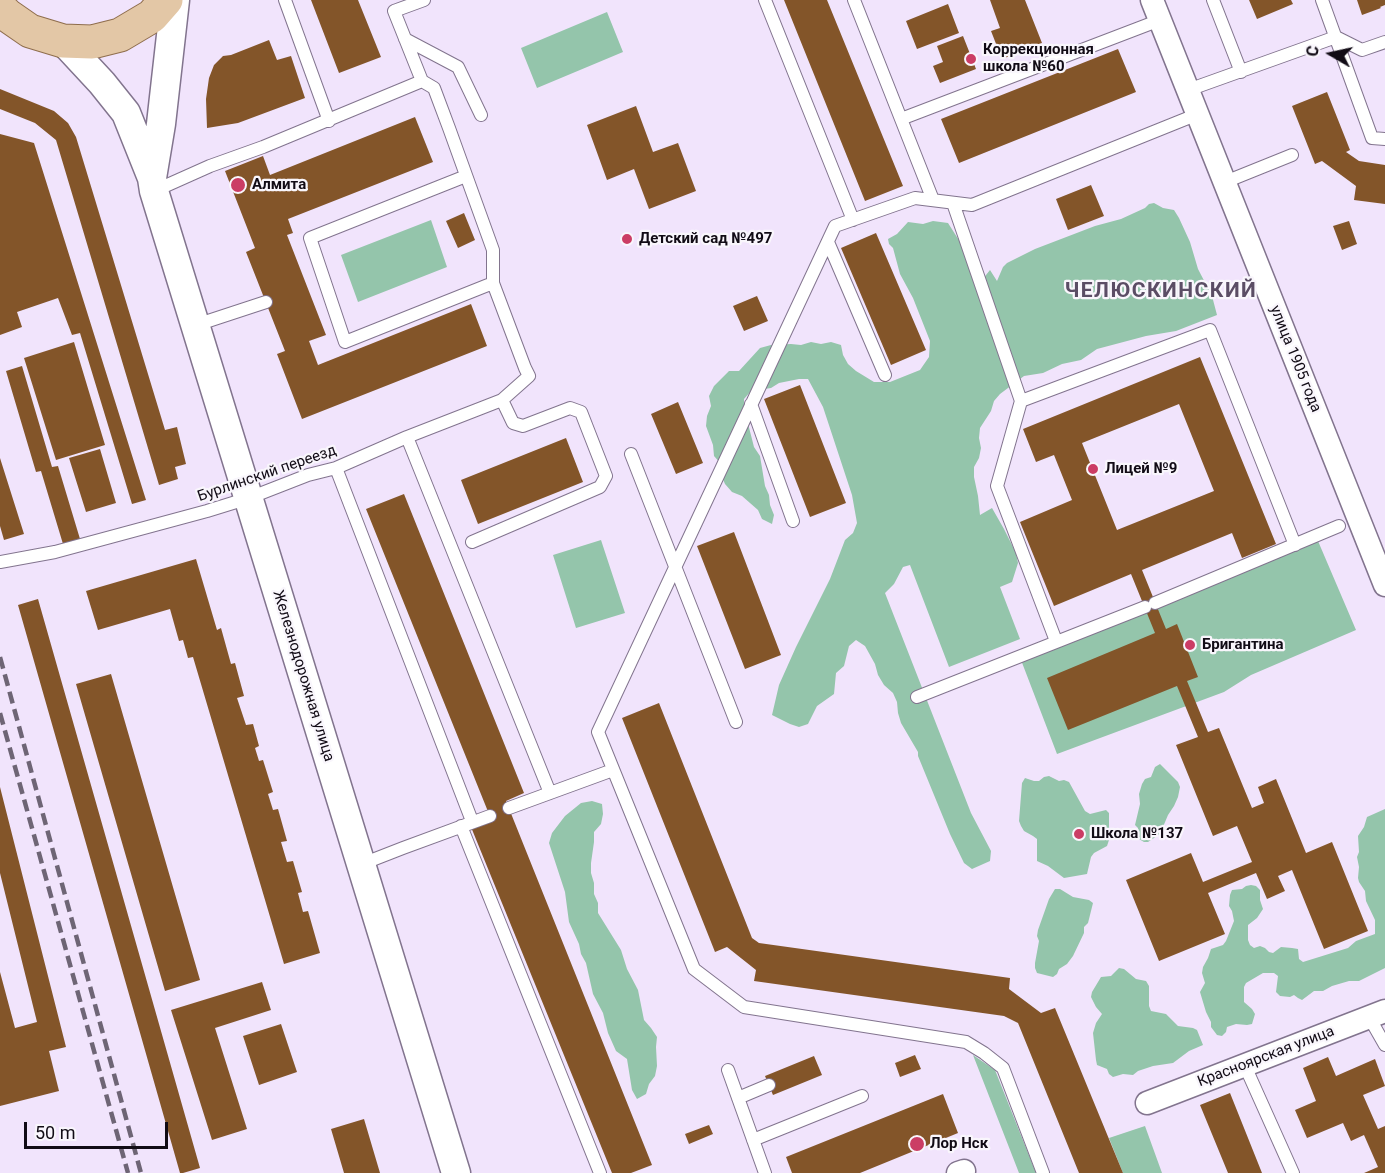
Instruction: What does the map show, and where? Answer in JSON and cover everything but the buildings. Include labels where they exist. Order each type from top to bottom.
[{"type":"main road","points":[[0,8],[15,29],[63,41],[92,42],[120,35],[152,16],[166,0]]},
{"type":"street","points":[[153,185],[175,0]]},
{"type":"street","name":"улица 1905 года","points":[[1156,10],[1385,585]]},
{"type":"street","name":"Железнодорожная улица","points":[[63,41],[126,113],[153,185],[456,1173]]},
{"type":"street","name":"Красноярская улица","points":[[1147,1103],[1377,1014]]},
{"type":"lane","points":[[285,0],[329,121]]},
{"type":"lane","points":[[424,0],[394,11],[422,81],[434,88],[493,250],[493,283],[345,342],[310,238],[466,176]]},
{"type":"lane","points":[[765,0],[853,220]]},
{"type":"lane","points":[[854,0],[933,200]]},
{"type":"lane","points":[[1214,0],[1241,72]]},
{"type":"lane","points":[[1322,0],[1372,138],[1385,140]]},
{"type":"lane","points":[[901,119],[1156,10]]},
{"type":"lane","points":[[1188,90],[1336,37],[1362,50],[1385,42]]},
{"type":"lane","points":[[405,39],[458,67],[480,115]]},
{"type":"lane","points":[[153,185],[263,147],[422,81]]},
{"type":"lane","points":[[1044,1173],[1003,1068],[966,1042],[744,1007],[694,969],[598,732],[835,226],[915,198],[972,205],[1198,114]]},
{"type":"lane","points":[[1225,182],[1292,156]]},
{"type":"lane","points":[[953,203],[1021,401],[997,486],[1056,641]]},
{"type":"lane","points":[[828,242],[885,375]]},
{"type":"lane","name":"Бурлинский переезд","points":[[0,562],[55,552],[249,498],[308,475],[336,468],[502,400],[530,376],[493,283]]},
{"type":"lane","points":[[196,325],[266,302]]},
{"type":"lane","points":[[1021,401],[1210,330],[1294,545]]},
{"type":"lane","points":[[472,542],[600,487],[606,476],[581,412],[570,408],[524,426],[513,423],[502,400]]},
{"type":"lane","points":[[751,404],[793,521]]},
{"type":"lane","points":[[407,437],[550,793]]},
{"type":"lane","points":[[631,454],[736,722]]},
{"type":"lane","points":[[336,468],[467,824],[600,1173]]},
{"type":"lane","points":[[917,697],[1150,605],[1339,526]]},
{"type":"lane","points":[[509,808],[613,770]]},
{"type":"lane","points":[[362,864],[490,816]]},
{"type":"lane","points":[[1377,1014],[1385,1045]]},
{"type":"lane","points":[[1245,1066],[1293,1173]]},
{"type":"lane","points":[[728,1070],[765,1173]]},
{"type":"lane","points":[[738,1098],[769,1085]]},
{"type":"lane","points":[[753,1140],[862,1096]]},
{"type":"green space","points":[[607,12],[623,52],[537,88],[521,48]]},
{"type":"green space","points":[[1154,203],[1174,210],[1179,218],[1190,242],[1198,269],[1212,296],[1217,315],[1176,331],[1097,349],[1081,360],[1062,364],[1043,373],[1024,376],[994,401],[991,411],[980,428],[981,448],[974,467],[974,477],[980,515],[992,508],[1016,553],[1018,563],[1012,582],[1000,587],[1020,639],[949,667],[910,565],[903,567],[894,584],[885,593],[971,813],[991,851],[990,861],[972,869],[964,863],[950,834],[918,752],[901,723],[893,693],[878,675],[865,646],[856,640],[849,646],[844,666],[836,673],[834,694],[817,706],[808,724],[799,727],[772,715],[779,685],[830,579],[845,540],[853,533],[857,523],[852,495],[823,407],[808,379],[779,383],[771,388],[751,391],[744,399],[744,408],[754,447],[760,456],[765,486],[774,515],[772,524],[762,519],[758,510],[742,496],[732,492],[721,475],[721,464],[714,456],[713,445],[706,426],[711,406],[709,396],[714,386],[729,371],[739,371],[760,348],[771,345],[831,342],[841,345],[848,364],[874,382],[890,382],[920,370],[929,357],[930,341],[913,298],[900,274],[893,248],[888,239],[897,234],[908,222],[948,223],[962,245],[978,285],[990,270],[997,281],[1007,263],[1035,249],[1095,226],[1121,219]]},
{"type":"green space","points":[[431,220],[447,267],[358,302],[341,255]]},
{"type":"green space","points":[[601,540],[625,613],[576,628],[553,555]]},
{"type":"green space","name":"Бригантина","points":[[1318,541],[1356,630],[1251,675],[1224,692],[1057,754],[1021,660]]},
{"type":"green space","points":[[1160,764],[1178,782],[1180,787],[1178,797],[1160,834],[1144,842],[1139,839],[1138,828],[1135,825],[1140,804],[1139,794],[1145,779],[1151,777],[1155,767]]},
{"type":"green space","points":[[1049,776],[1059,781],[1069,782],[1085,811],[1090,814],[1106,810],[1109,813],[1107,846],[1091,857],[1087,874],[1064,878],[1037,861],[1037,839],[1024,831],[1019,821],[1022,783],[1025,778],[1039,781]]},
{"type":"green space","points":[[592,801],[602,804],[603,814],[601,824],[594,832],[591,863],[598,913],[621,950],[627,969],[638,990],[644,1020],[657,1037],[655,1076],[646,1094],[637,1099],[632,1090],[627,1059],[616,1051],[603,1013],[593,994],[586,963],[569,922],[565,892],[549,843],[552,833],[565,816],[581,803]]},
{"type":"green space","points":[[1385,809],[1385,968],[1359,981],[1349,981],[1323,991],[1314,991],[1302,1000],[1294,995],[1280,996],[1276,992],[1278,976],[1274,973],[1263,973],[1246,983],[1244,987],[1244,1002],[1255,1014],[1252,1024],[1236,1024],[1227,1027],[1222,1036],[1217,1035],[1211,1027],[1200,992],[1205,983],[1203,967],[1211,949],[1223,945],[1234,921],[1229,906],[1232,890],[1251,885],[1260,890],[1263,909],[1248,925],[1248,940],[1254,948],[1260,946],[1273,953],[1281,947],[1298,949],[1299,959],[1303,962],[1348,948],[1356,941],[1375,934],[1375,920],[1358,878],[1358,836],[1367,817]]},
{"type":"green space","points":[[1055,889],[1093,903],[1088,923],[1084,927],[1084,933],[1073,956],[1053,977],[1037,973],[1035,963],[1039,941],[1038,930]]},
{"type":"green space","points":[[1119,968],[1124,969],[1136,979],[1146,981],[1149,986],[1151,1011],[1166,1014],[1178,1026],[1197,1030],[1203,1045],[1189,1051],[1173,1063],[1153,1066],[1133,1075],[1123,1074],[1113,1077],[1107,1069],[1097,1065],[1093,1033],[1102,1014],[1091,997],[1092,992],[1101,977],[1111,976]]},
{"type":"green space","points":[[973,1055],[995,1070],[1036,1173],[1019,1173]]},
{"type":"green space","points":[[1145,1126],[1162,1173],[1123,1173],[1109,1138]]},
{"type":"railway","points":[[0,657],[141,1173]]},
{"type":"railway","points":[[0,713],[128,1173]]},
{"type":"place","name":"Коррекционная школа №60","points":[[971,59]]},
{"type":"place","name":"Алмита","points":[[238,185]]},
{"type":"place","name":"Детский сад №497","points":[[627,239]]},
{"type":"place","name":"Лицей №9","points":[[1093,469]]},
{"type":"place","name":"Бригантина","points":[[1190,645]]},
{"type":"place","name":"Школа №137","points":[[1079,834]]},
{"type":"place","name":"Лор Нск","points":[[917,1144]]},
{"type":"district","name":"ЧЕЛЮСКИНСКИЙ","points":[[1161,292]]}]
